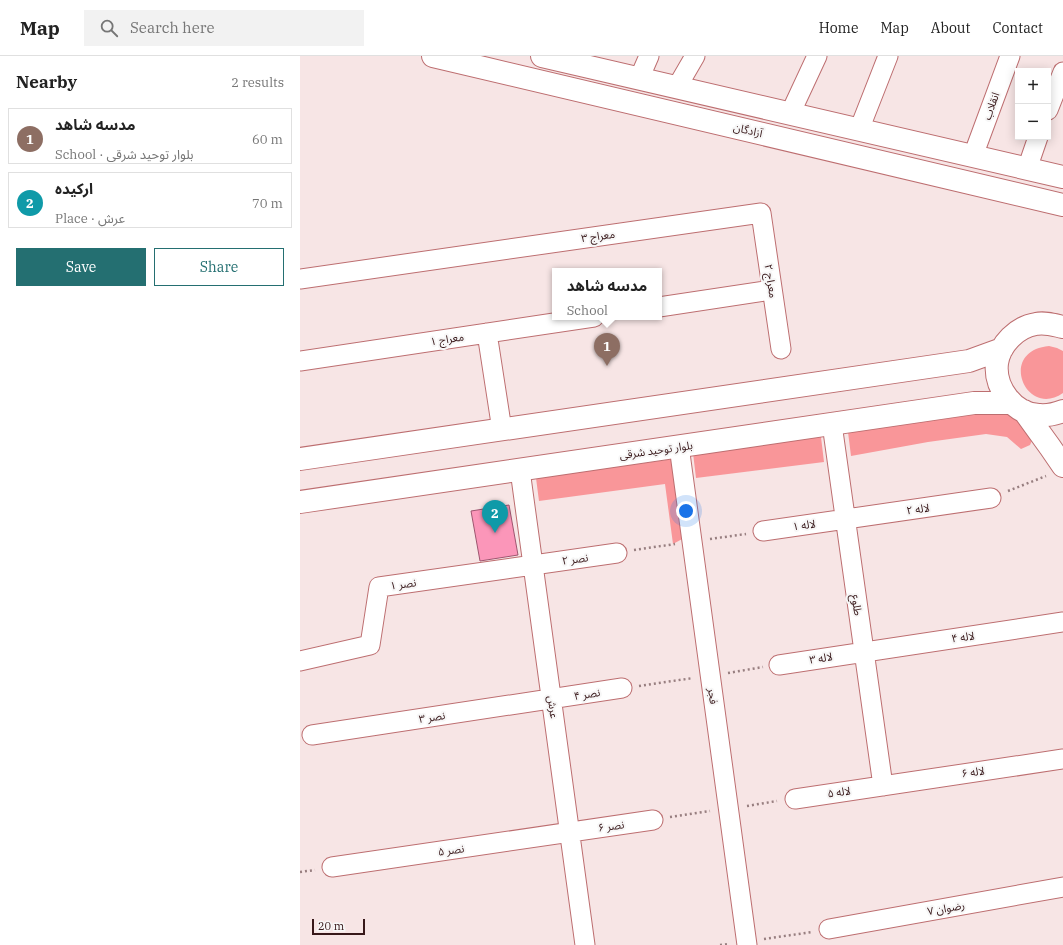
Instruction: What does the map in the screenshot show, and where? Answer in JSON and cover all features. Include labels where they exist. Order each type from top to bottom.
[{"type":"street","name":"آزادگان","points":[[432,56],[1063,204]]},
{"type":"street","points":[[542,56],[1063,177]]},
{"type":"street","points":[[639,79],[649,56]]},
{"type":"street","points":[[677,87],[695,56]]},
{"type":"street","points":[[790,114],[817,56]]},
{"type":"street","points":[[860,130],[888,56]]},
{"type":"street","name":"انقلاب","points":[[973,156],[1010,56]]},
{"type":"street","points":[[1050,104],[1063,72]]},
{"type":"street","points":[[1027,169],[1037,140]]},
{"type":"street","points":[[662,307],[772,290],[761,214]]},
{"type":"street","name":"معراج ۳","points":[[300,279],[761,214]]},
{"type":"street","name":"معراج ۲","points":[[761,214],[781,349],[772,290]]},
{"type":"street","name":"معراج ۱","points":[[300,361],[574,320]]},
{"type":"street","points":[[1056,470],[1050,447],[1018,407],[1003,391],[998,378],[997,363],[1002,349],[1010,338],[1022,329],[1035,324],[1050,323],[1063,327]]},
{"type":"street","points":[[487,333],[502,430]]},
{"type":"street","points":[[300,459],[969,362],[1002,349]]},
{"type":"street","name":"بلوار توحید شرقی","points":[[300,502],[974,403],[1018,407],[1038,415],[1052,415],[1063,411]]},
{"type":"street","name":"طلوع","points":[[832,424],[883,786]]},
{"type":"street","name":"فجر","points":[[679,446],[746,943]]},
{"type":"street","name":"عرش","points":[[520,470],[585,945]]},
{"type":"street","name":"لاله ۲","points":[[845,519],[990,498]]},
{"type":"street","name":"لاله ۱","points":[[763,531],[845,519]]},
{"type":"street","name":"نصر ۲","points":[[533,565],[617,553]]},
{"type":"street","name":"نصر ۱","points":[[300,661],[370,645],[379,587],[533,565]]},
{"type":"street","name":"لاله ۴","points":[[863,652],[1063,622]]},
{"type":"street","name":"لاله ۳","points":[[779,665],[863,652]]},
{"type":"street","name":"نصر ۴","points":[[551,699],[622,688]]},
{"type":"street","name":"نصر ۳","points":[[312,735],[551,699]]},
{"type":"street","name":"لاله ۶","points":[[883,786],[1063,759]]},
{"type":"street","name":"لاله ۵","points":[[795,798],[883,786]]},
{"type":"street","name":"نصر ۶","points":[[570,832],[653,820]]},
{"type":"street","name":"نصر ۵","points":[[332,867],[570,832]]},
{"type":"street","name":"رضوان ۷","points":[[829,929],[1063,887]]},
{"type":"path","points":[[990,498],[1056,470]]},
{"type":"path","points":[[720,945],[746,943],[829,929]]},
{"type":"shaded area","points":[[1049,346],[1063,351],[1063,393],[1050,399],[1038,397],[1029,391],[1023,381],[1021,370],[1024,359],[1033,351]]},
{"type":"shaded area","points":[[965,411],[1013,414],[1034,436],[1030,445],[1021,449],[1007,437],[986,434],[928,442],[851,456],[848,432]]},
{"type":"shaded area","points":[[821,437],[824,462],[696,478],[693,453]]},
{"type":"shaded area","points":[[673,459],[684,538],[673,544],[665,484],[539,501],[536,478]]},
{"type":"building","points":[[509,505],[518,555],[480,561],[471,511]]},
{"type":"place","name":"مدسه شاهد","points":[[607,366]]},
{"type":"place","name":"ارکیده","points":[[495,533]]}]
